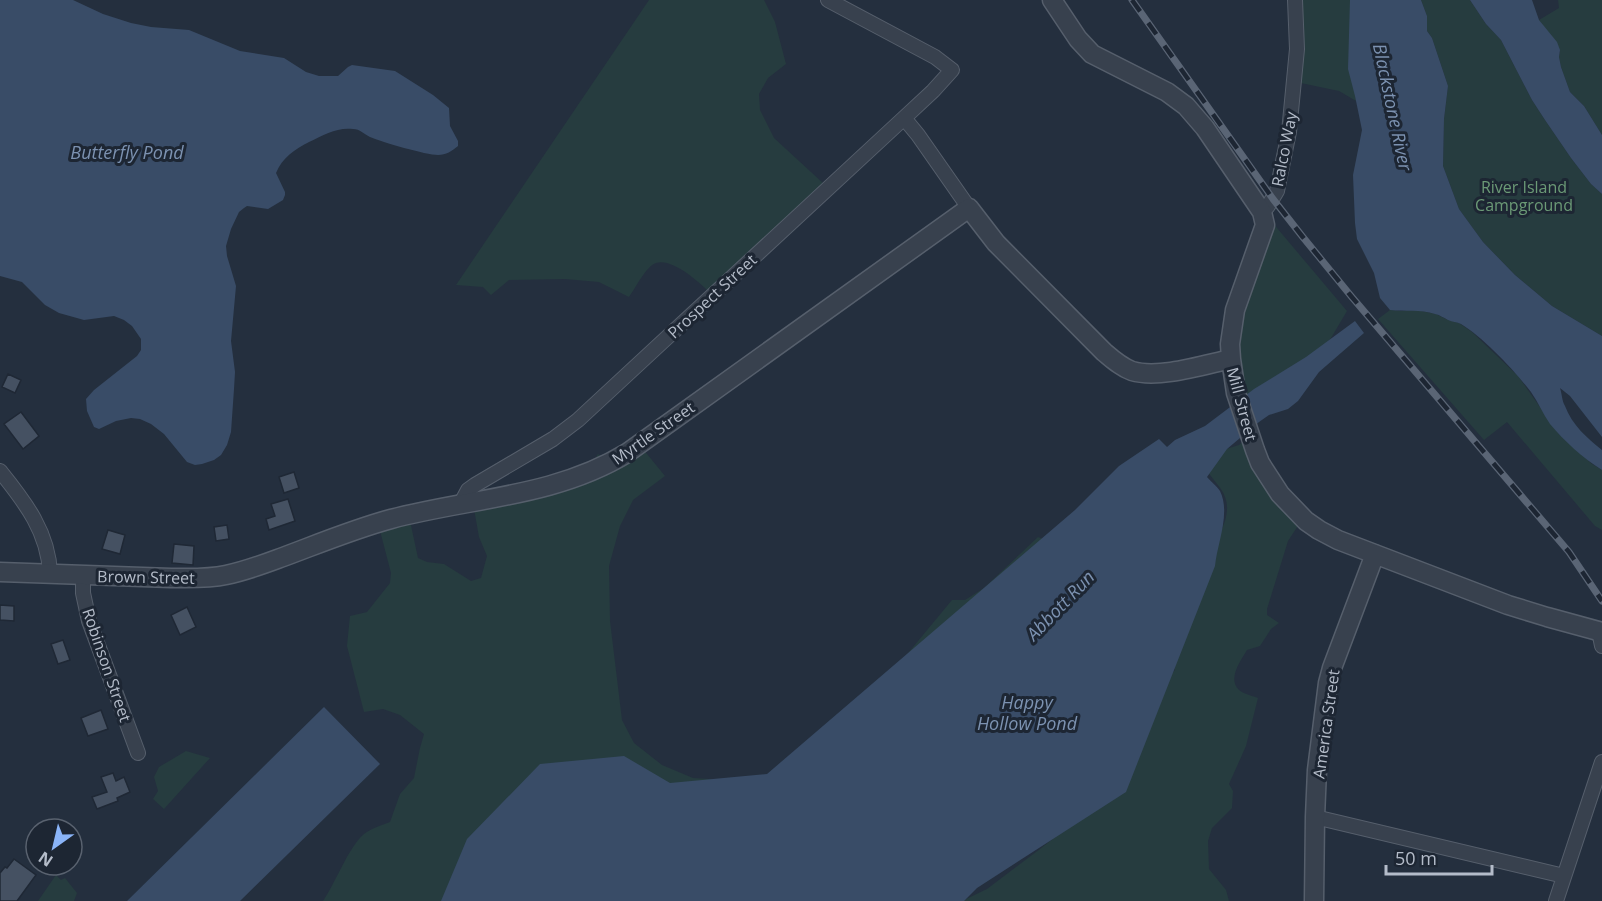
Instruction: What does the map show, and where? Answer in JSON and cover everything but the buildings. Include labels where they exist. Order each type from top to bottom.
[{"type":"street","name":"Prospect Street","points":[[460,505],[468,490],[553,439],[578,420],[933,91],[952,70],[935,57],[828,0]]},
{"type":"street","points":[[1052,0],[1078,39],[1092,54],[1167,92],[1186,106],[1205,128],[1262,212]]},
{"type":"street","name":"Ralco Way","points":[[1231,359],[1230,344],[1235,310],[1265,225],[1262,212],[1277,191],[1289,132],[1297,49],[1295,0]]},
{"type":"street","name":"Mill Street","points":[[904,118],[996,243],[1115,361],[1131,370],[1150,374],[1231,359],[1236,393],[1260,463],[1280,494],[1319,530],[1508,605],[1601,636]]},
{"type":"street","name":"Myrtle Street","points":[[289,554],[370,525],[572,480],[610,463],[969,208]]},
{"type":"street","points":[[0,471],[43,535],[50,559],[50,574]]},
{"type":"street","name":"Brown Street","points":[[0,572],[212,578],[250,569],[289,554]]},
{"type":"street","name":"America Street","points":[[1314,901],[1317,770],[1328,683],[1375,554]]},
{"type":"street","name":"Robinson Street","points":[[82,575],[89,621],[138,753]]},
{"type":"street","points":[[1556,901],[1602,762]]},
{"type":"street","points":[[1315,817],[1564,876]]},
{"type":"green space","points":[[649,0],[764,0],[775,22],[786,64],[768,78],[759,94],[760,110],[774,138],[824,184],[709,292],[684,271],[662,262],[648,268],[629,297],[599,282],[565,279],[509,280],[491,295],[483,287],[456,285]]},
{"type":"green space","points":[[1297,0],[1352,0],[1363,105],[1339,91],[1296,82]]},
{"type":"green space","name":"River Island Campground","points":[[1421,0],[1470,0],[1486,24],[1501,40],[1545,120],[1591,184],[1602,194],[1602,336],[1552,306],[1515,275],[1483,242],[1459,209],[1443,166],[1444,119],[1448,86],[1432,38],[1427,31],[1427,16]]},
{"type":"green space","points":[[1558,0],[1602,0],[1602,135],[1584,106],[1570,92],[1561,67],[1560,51],[1539,20],[1559,8]]},
{"type":"green space","points":[[1268,216],[1347,311],[1331,338],[1316,355],[1247,400],[1233,357],[1235,302]]},
{"type":"green space","points":[[1390,310],[1417,310],[1459,323],[1472,332],[1518,376],[1559,434],[1592,464],[1602,470],[1602,530],[1595,526],[1507,422],[1484,440],[1378,319]]},
{"type":"green space","points":[[1252,434],[1273,474],[1307,512],[1288,541],[1267,609],[1267,615],[1279,623],[1271,629],[1260,646],[1247,650],[1235,675],[1234,681],[1239,690],[1258,698],[1246,746],[1229,784],[1233,791],[1232,808],[1212,828],[1208,841],[1209,869],[1226,890],[1229,901],[962,901],[987,889],[1098,803],[1160,686],[1175,670],[1172,660],[1225,521],[1227,505],[1224,493],[1207,471],[1223,450],[1239,445]]},
{"type":"green space","points":[[638,443],[665,476],[633,500],[620,526],[609,566],[610,621],[622,720],[634,743],[662,765],[693,778],[758,782],[899,664],[952,600],[965,600],[984,588],[1038,537],[1046,540],[836,752],[462,901],[323,901],[358,840],[369,830],[390,822],[400,794],[414,778],[424,734],[400,715],[383,709],[364,712],[347,646],[350,616],[367,612],[390,583],[391,573],[378,523],[409,516],[418,558],[427,562],[444,564],[471,581],[481,578],[487,556],[479,537],[473,503],[590,466],[598,454],[606,460]]},
{"type":"green space","points":[[186,751],[210,758],[164,809],[153,799],[158,791],[154,777],[159,767]]},
{"type":"green space","points":[[55,877],[61,880],[65,878],[77,893],[74,901],[38,901]]},
{"type":"water","name":"Butterfly Pond","points":[[0,0],[73,0],[103,14],[131,23],[189,30],[240,51],[284,58],[306,72],[319,76],[338,76],[352,65],[395,71],[449,108],[450,126],[458,141],[458,146],[449,152],[438,155],[424,153],[370,137],[355,129],[336,130],[299,148],[282,163],[276,173],[285,192],[283,200],[268,209],[247,206],[239,212],[226,246],[236,286],[231,341],[235,372],[231,432],[221,455],[214,460],[195,465],[187,462],[164,434],[140,419],[116,421],[99,429],[94,427],[87,411],[86,399],[137,356],[141,350],[141,339],[132,326],[124,320],[114,316],[84,320],[59,313],[45,305],[22,282],[0,276]]},
{"type":"water","name":"Blackstone River","points":[[1350,0],[1421,0],[1427,16],[1427,31],[1432,38],[1448,86],[1444,119],[1443,166],[1459,209],[1483,242],[1515,275],[1552,306],[1602,336],[1602,437],[1570,396],[1560,388],[1564,404],[1576,425],[1602,450],[1602,470],[1561,437],[1516,374],[1470,330],[1459,323],[1429,312],[1390,310],[1380,298],[1374,273],[1357,239],[1355,223],[1353,175],[1362,130],[1348,69]]},
{"type":"water","points":[[1470,0],[1532,0],[1539,20],[1557,42],[1561,67],[1570,92],[1584,106],[1602,135],[1602,194],[1591,184],[1545,120],[1501,40],[1486,24]]},
{"type":"water","name":"Happy Hollow Pond","points":[[1355,321],[1364,333],[1319,372],[1298,401],[1288,409],[1269,415],[1227,449],[1207,477],[1220,491],[1224,509],[1215,566],[1126,792],[977,888],[964,901],[441,901],[467,839],[540,764],[624,756],[670,783],[767,774],[1075,510],[1119,466],[1159,439],[1167,447],[1175,440],[1205,426],[1254,389],[1306,357]]},
{"type":"water","points":[[324,707],[380,764],[240,901],[127,901]]},
{"type":"railway","points":[[1132,0],[1273,199],[1351,296],[1569,552],[1602,601]]},
{"type":"water label","name":"Abbott Run","points":[[1060,605]]}]
